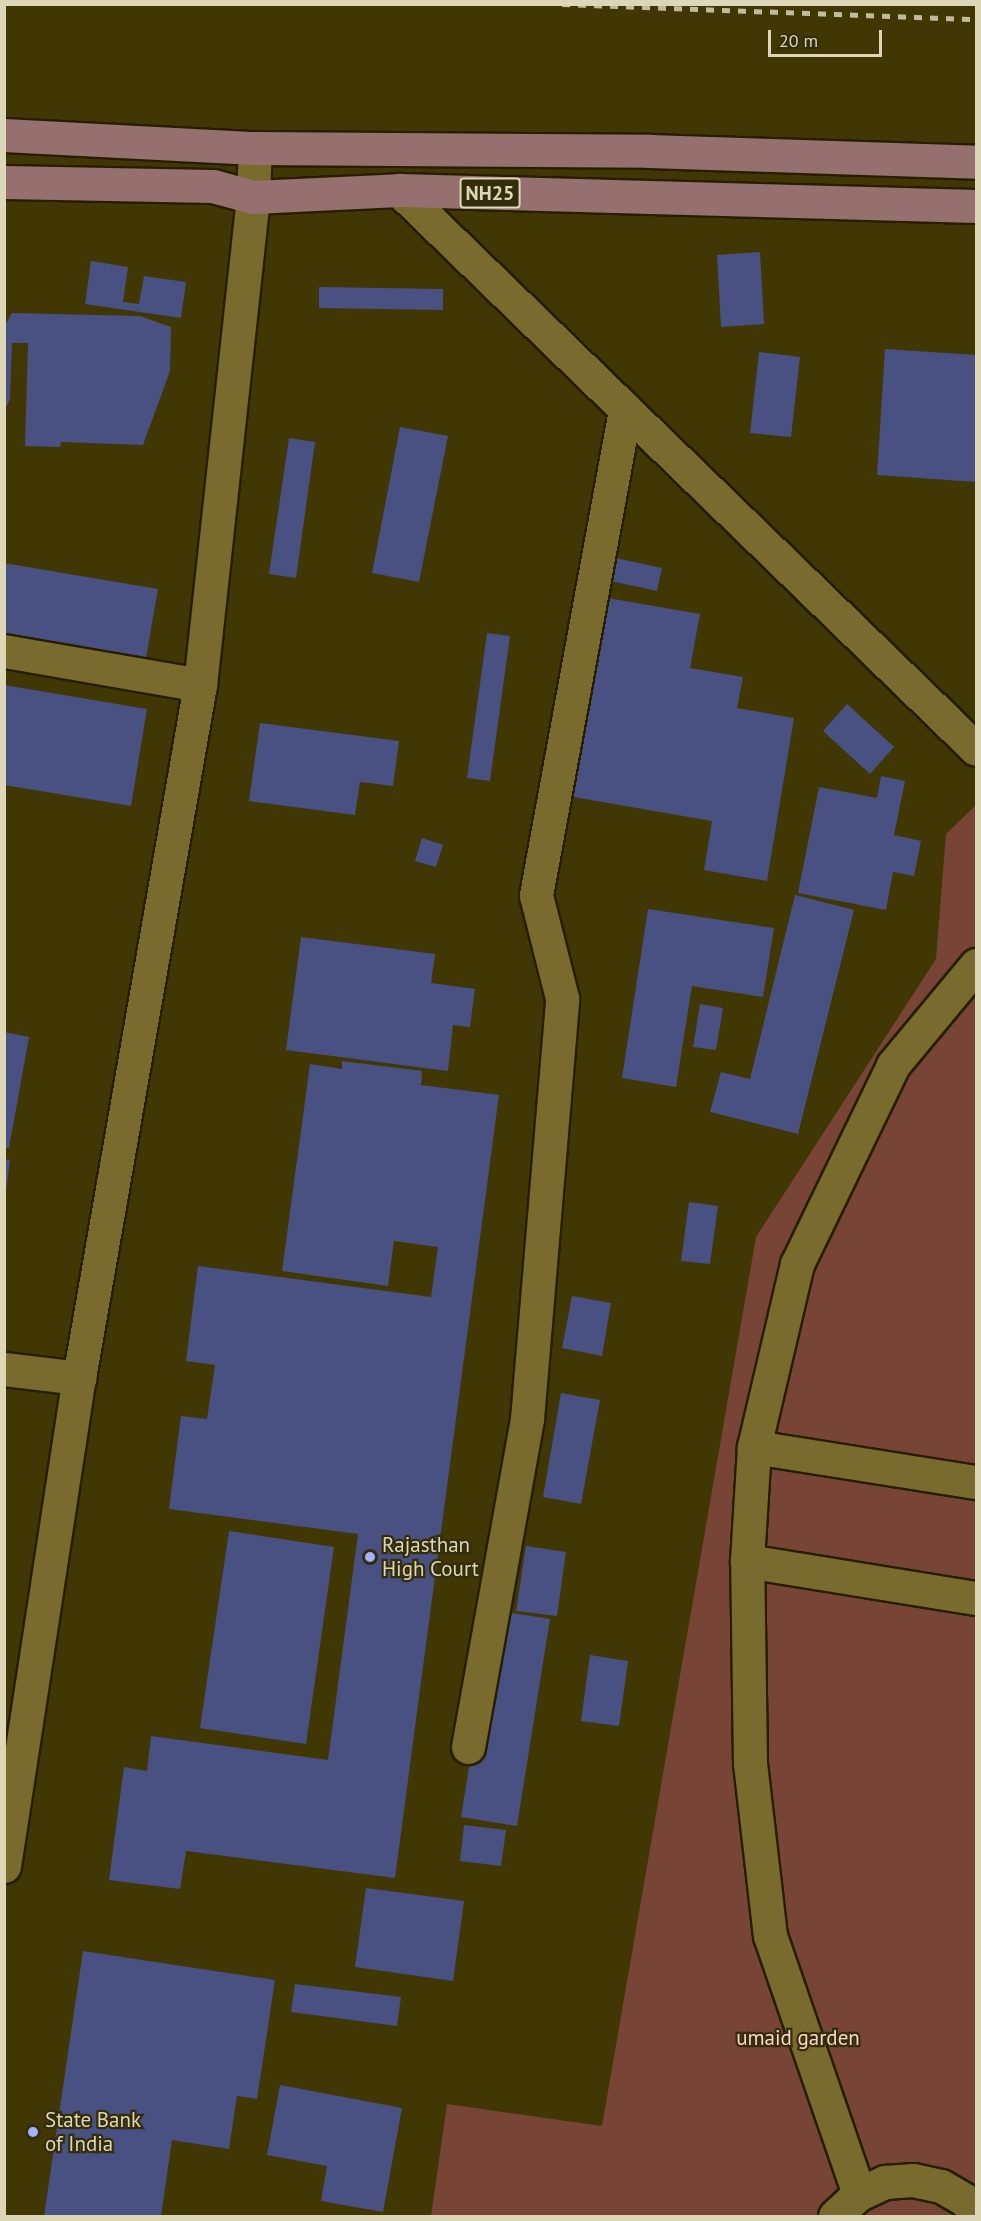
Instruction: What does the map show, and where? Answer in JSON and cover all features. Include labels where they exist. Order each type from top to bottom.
[{"type":"main road","name":"NH25","points":[[4,135],[255,148],[650,151],[976,162]]},
{"type":"main road","name":"NH25","points":[[4,182],[213,186],[253,197],[399,190],[976,206]]},
{"type":"street","points":[[4,1866],[15,1737],[200,686],[253,197],[255,148]]},
{"type":"street","points":[[399,190],[976,748]]},
{"type":"street","points":[[468,1747],[527,1419],[562,998],[536,895],[625,409]]},
{"type":"street","points":[[4,651],[200,686]]},
{"type":"street","points":[[859,2194],[770,1936],[750,1764],[747,1562],[754,1447],[797,1264],[892,1065],[976,965]]},
{"type":"street","points":[[4,1369],[79,1378]]},
{"type":"street","points":[[754,1447],[976,1482]]},
{"type":"street","points":[[747,1562],[976,1598]]},
{"type":"street","points":[[835,2217],[859,2194],[885,2182],[913,2180],[941,2186],[965,2200],[976,2213]]},
{"type":"green space","name":"umaid garden","points":[[976,805],[976,2216],[431,2216],[447,2104],[602,2126],[756,1237],[936,959],[946,834]]},
{"type":"building","points":[[760,252],[764,324],[721,327],[717,255]]},
{"type":"building","points":[[91,261],[128,267],[123,302],[139,304],[144,276],[186,282],[181,318],[85,304]]},
{"type":"building","points":[[319,287],[443,289],[443,310],[319,308]]},
{"type":"building","points":[[12,313],[140,316],[171,327],[170,371],[143,445],[61,442],[60,447],[25,446],[28,343],[12,343],[10,399],[4,412],[4,327]]},
{"type":"building","points":[[885,349],[976,355],[976,482],[877,475]]},
{"type":"building","points":[[759,352],[800,357],[791,437],[750,433]]},
{"type":"building","points":[[400,427],[448,436],[419,582],[372,573]]},
{"type":"building","points":[[289,438],[315,442],[296,578],[269,574]]},
{"type":"building","points":[[606,556],[662,568],[657,591],[602,579]]},
{"type":"building","points":[[4,563],[158,589],[146,658],[4,634]]},
{"type":"building","points":[[596,596],[700,614],[690,668],[743,677],[737,708],[794,718],[767,881],[704,870],[712,821],[562,795]]},
{"type":"building","points":[[487,633],[510,636],[490,781],[467,778]]},
{"type":"building","points":[[4,685],[147,709],[131,806],[4,785]]},
{"type":"building","points":[[847,704],[894,747],[870,774],[823,731]]},
{"type":"building","points":[[260,723],[399,741],[393,786],[360,782],[355,815],[249,801]]},
{"type":"building","points":[[881,776],[905,781],[894,835],[921,841],[914,876],[893,872],[886,910],[798,893],[819,787],[877,798]]},
{"type":"building","points":[[422,838],[443,845],[436,867],[415,861]]},
{"type":"building","points":[[795,895],[854,910],[798,1134],[710,1112],[721,1072],[750,1079]]},
{"type":"building","points":[[648,909],[774,928],[763,997],[692,986],[676,1087],[622,1078]]},
{"type":"building","points":[[301,937],[435,954],[431,983],[475,989],[470,1027],[453,1025],[448,1071],[286,1050]]},
{"type":"building","points":[[700,1004],[723,1008],[716,1050],[693,1047]]},
{"type":"building","points":[[4,1032],[29,1037],[9,1148],[4,1148]]},
{"type":"building","points":[[342,1061],[422,1071],[421,1085],[499,1095],[395,1878],[186,1851],[180,1889],[109,1880],[124,1767],[147,1771],[151,1736],[328,1760],[358,1534],[169,1509],[181,1416],[207,1419],[215,1365],[186,1361],[198,1266],[431,1297],[438,1247],[394,1241],[388,1286],[282,1271],[310,1064],[342,1069]]},
{"type":"building","points":[[4,1159],[10,1160],[6,1191],[4,1190]]},
{"type":"building","points":[[689,1202],[718,1206],[710,1264],[681,1261]]},
{"type":"building","points":[[572,1296],[611,1303],[602,1356],[562,1348]]},
{"type":"building","points":[[561,1393],[600,1400],[581,1504],[543,1497]]},
{"type":"building","points":[[229,1531],[334,1547],[306,1744],[200,1728]]},
{"type":"building","points":[[526,1546],[566,1552],[557,1616],[516,1611]]},
{"type":"building","points":[[494,1610],[550,1619],[517,1826],[461,1817]]},
{"type":"building","points":[[590,1655],[628,1661],[619,1726],[581,1721]]},
{"type":"building","points":[[464,1825],[506,1830],[501,1866],[460,1861]]},
{"type":"building","points":[[366,1888],[464,1901],[453,1981],[355,1967]]},
{"type":"building","points":[[83,1951],[275,1980],[257,2099],[237,2096],[229,2149],[172,2140],[161,2216],[44,2216]]},
{"type":"building","points":[[295,1984],[401,1997],[397,2026],[291,2012]]},
{"type":"building","points":[[280,2085],[402,2108],[383,2212],[321,2201],[327,2166],[267,2155]]},
{"type":"railway","points":[[562,4],[976,19]]},
{"type":"place","name":"Rajasthan High Court","points":[[370,1557]]},
{"type":"place","name":"State Bank of India","points":[[33,2132]]}]
